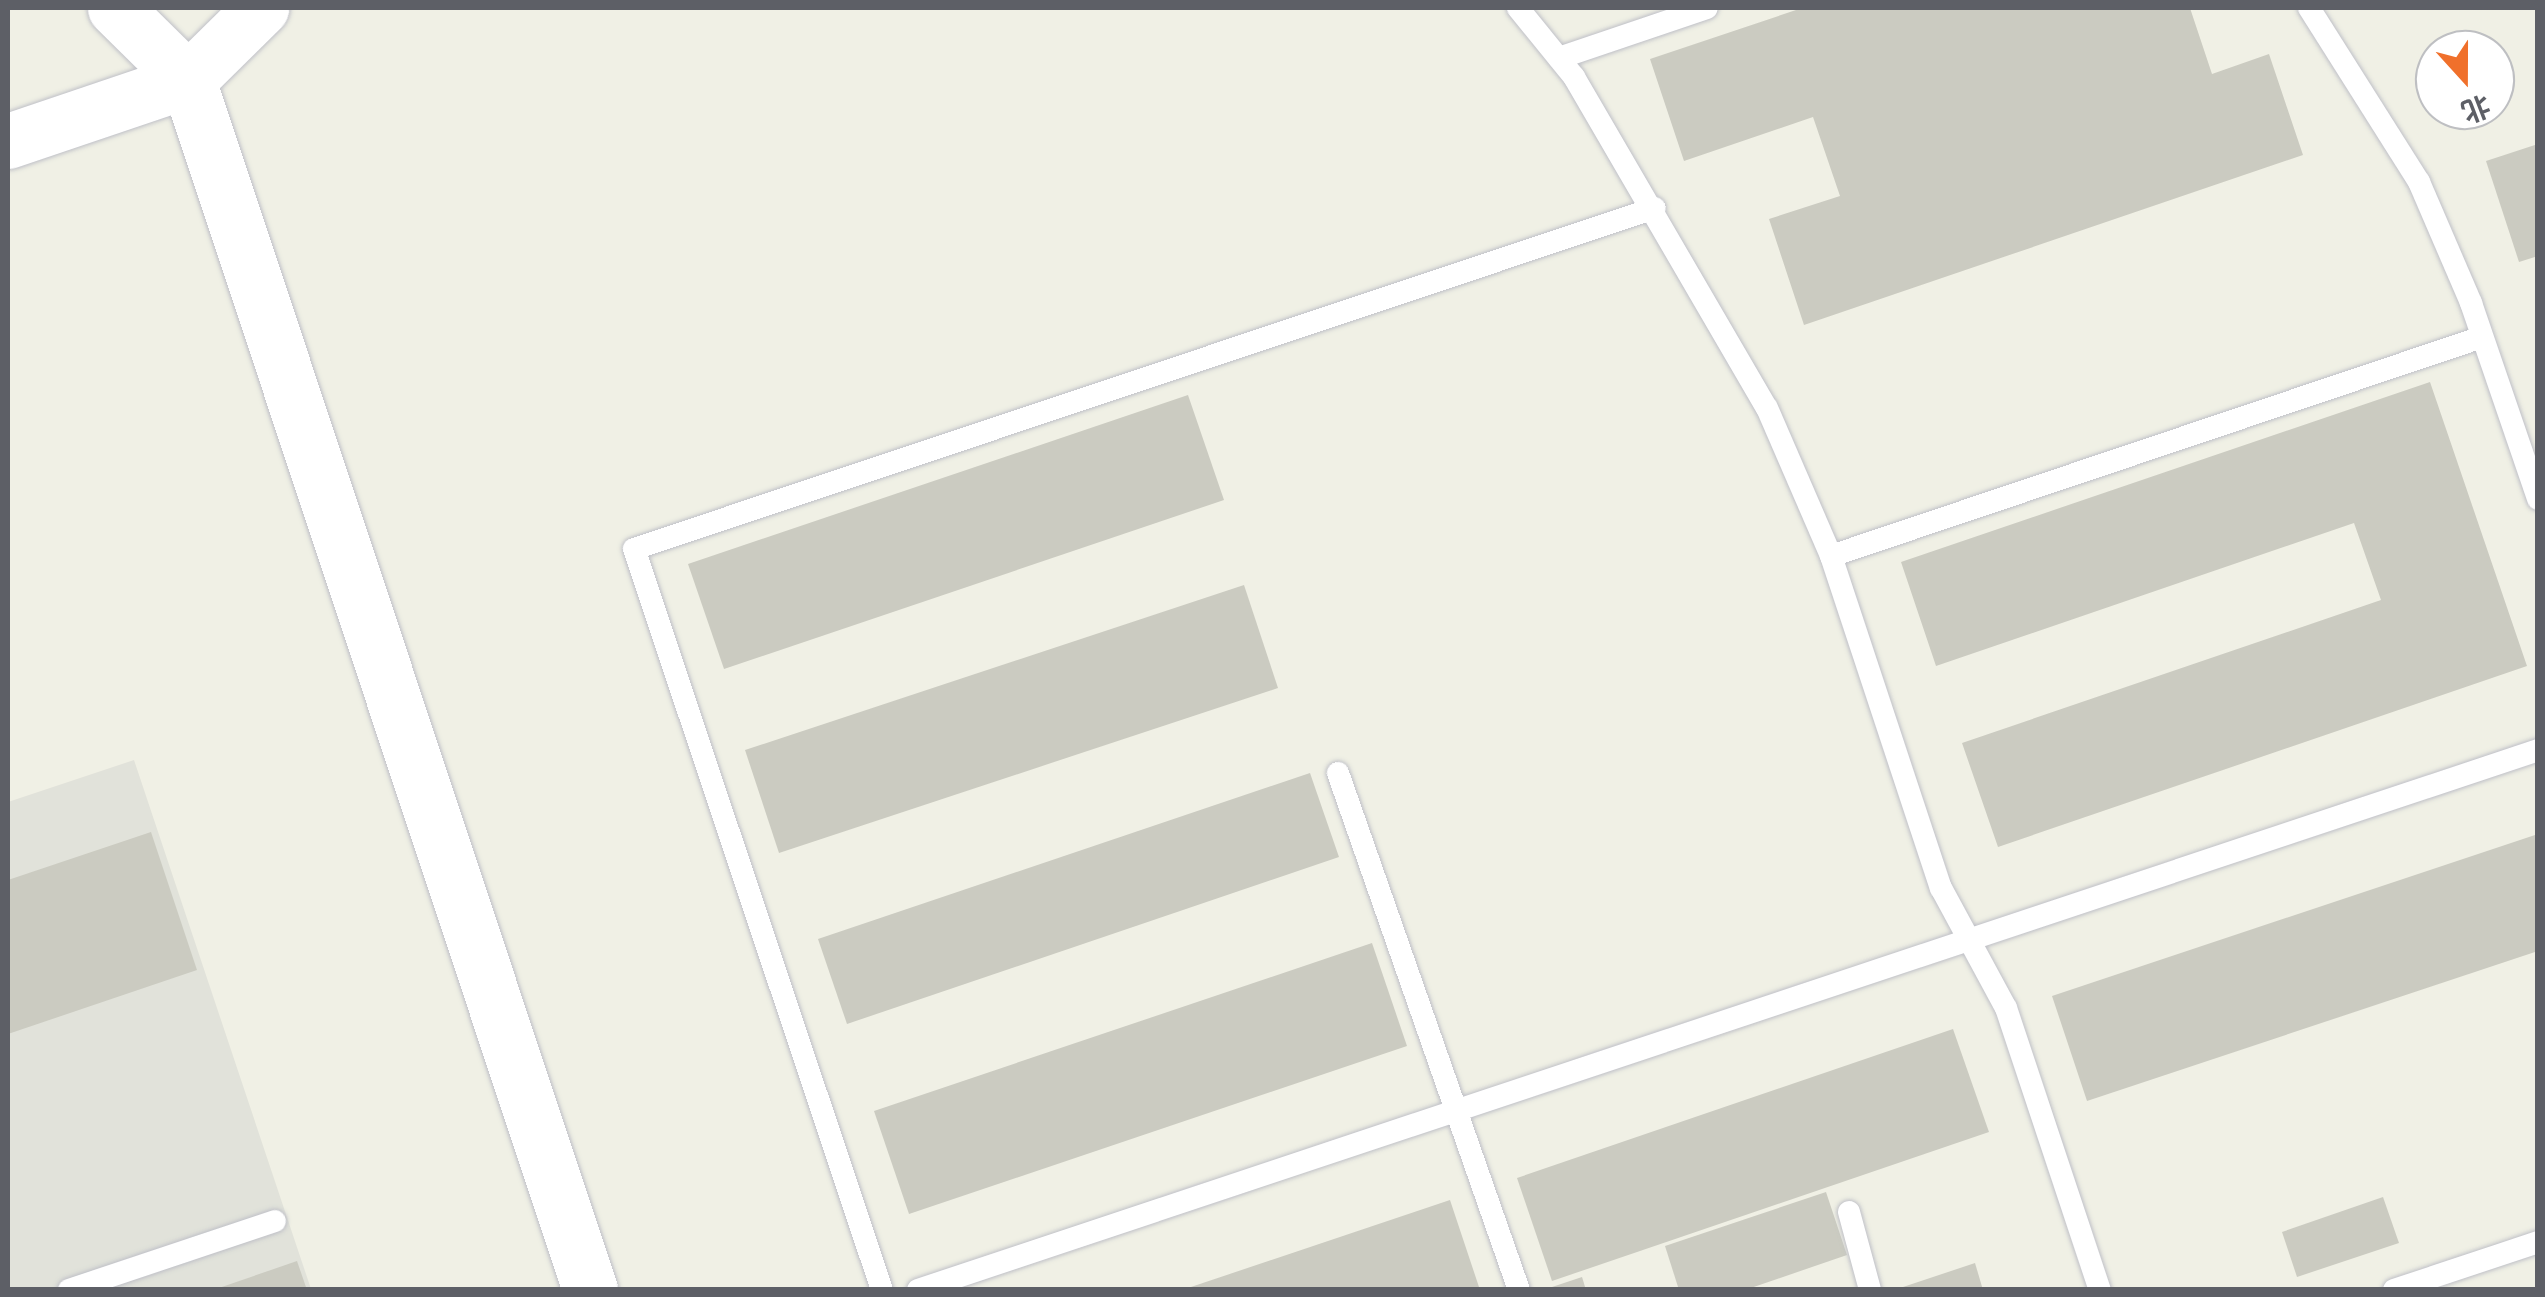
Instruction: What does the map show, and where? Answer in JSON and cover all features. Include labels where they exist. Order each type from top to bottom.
[{"type":"street","points":[[116,8],[188,80],[590,1290]]},
{"type":"street","points":[[8,141],[188,80],[261,8]]},
{"type":"lane","points":[[1518,8],[1559,58],[1655,208],[1767,408],[1831,556],[1941,888],[2006,1008],[2100,1290]]},
{"type":"lane","points":[[1559,58],[1706,8]]},
{"type":"lane","points":[[2308,8],[2419,182],[2482,337],[2538,499]]},
{"type":"lane","points":[[882,1290],[634,549],[1655,208]]},
{"type":"lane","points":[[1831,556],[2482,337]]},
{"type":"lane","points":[[918,1290],[2538,750]]},
{"type":"lane","points":[[1338,774],[1519,1290]]},
{"type":"lane","points":[[1849,1212],[1870,1290]]},
{"type":"lane","points":[[69,1290],[275,1221]]},
{"type":"lane","points":[[2394,1290],[2538,1242]]},
{"type":"shaded area","points":[[134,760],[311,1289],[8,1289],[8,802]]},
{"type":"building","points":[[1802,8],[2190,8],[2212,74],[2269,54],[2303,155],[1804,325],[1769,219],[1840,196],[1813,117],[1684,161],[1650,59]]},
{"type":"building","points":[[2538,144],[2538,256],[2519,262],[2486,161]]},
{"type":"building","points":[[2430,382],[2527,666],[1998,847],[1962,743],[2381,600],[2354,523],[1936,666],[1901,562]]},
{"type":"building","points":[[1188,395],[1224,500],[724,669],[688,564]]},
{"type":"building","points":[[1244,585],[1278,688],[779,853],[745,750]]},
{"type":"building","points":[[1310,773],[1339,857],[847,1024],[818,939]]},
{"type":"building","points":[[151,832],[197,970],[8,1034],[8,880]]},
{"type":"building","points":[[2538,834],[2538,951],[2087,1101],[2052,996]]},
{"type":"building","points":[[1372,943],[1407,1046],[909,1214],[874,1111]]},
{"type":"building","points":[[1953,1029],[1989,1132],[1552,1281],[1517,1178]]},
{"type":"building","points":[[1826,1192],[1847,1255],[1745,1290],[1679,1290],[1665,1246]]},
{"type":"building","points":[[2383,1197],[2399,1243],[2297,1277],[2282,1232]]},
{"type":"building","points":[[1450,1200],[1480,1290],[1185,1290],[1185,1289]]},
{"type":"building","points":[[297,1261],[307,1290],[216,1290],[216,1289]]},
{"type":"building","points":[[1975,1263],[1983,1290],[1897,1289]]},
{"type":"building","points":[[1582,1277],[1586,1290],[1546,1290],[1546,1289]]}]
